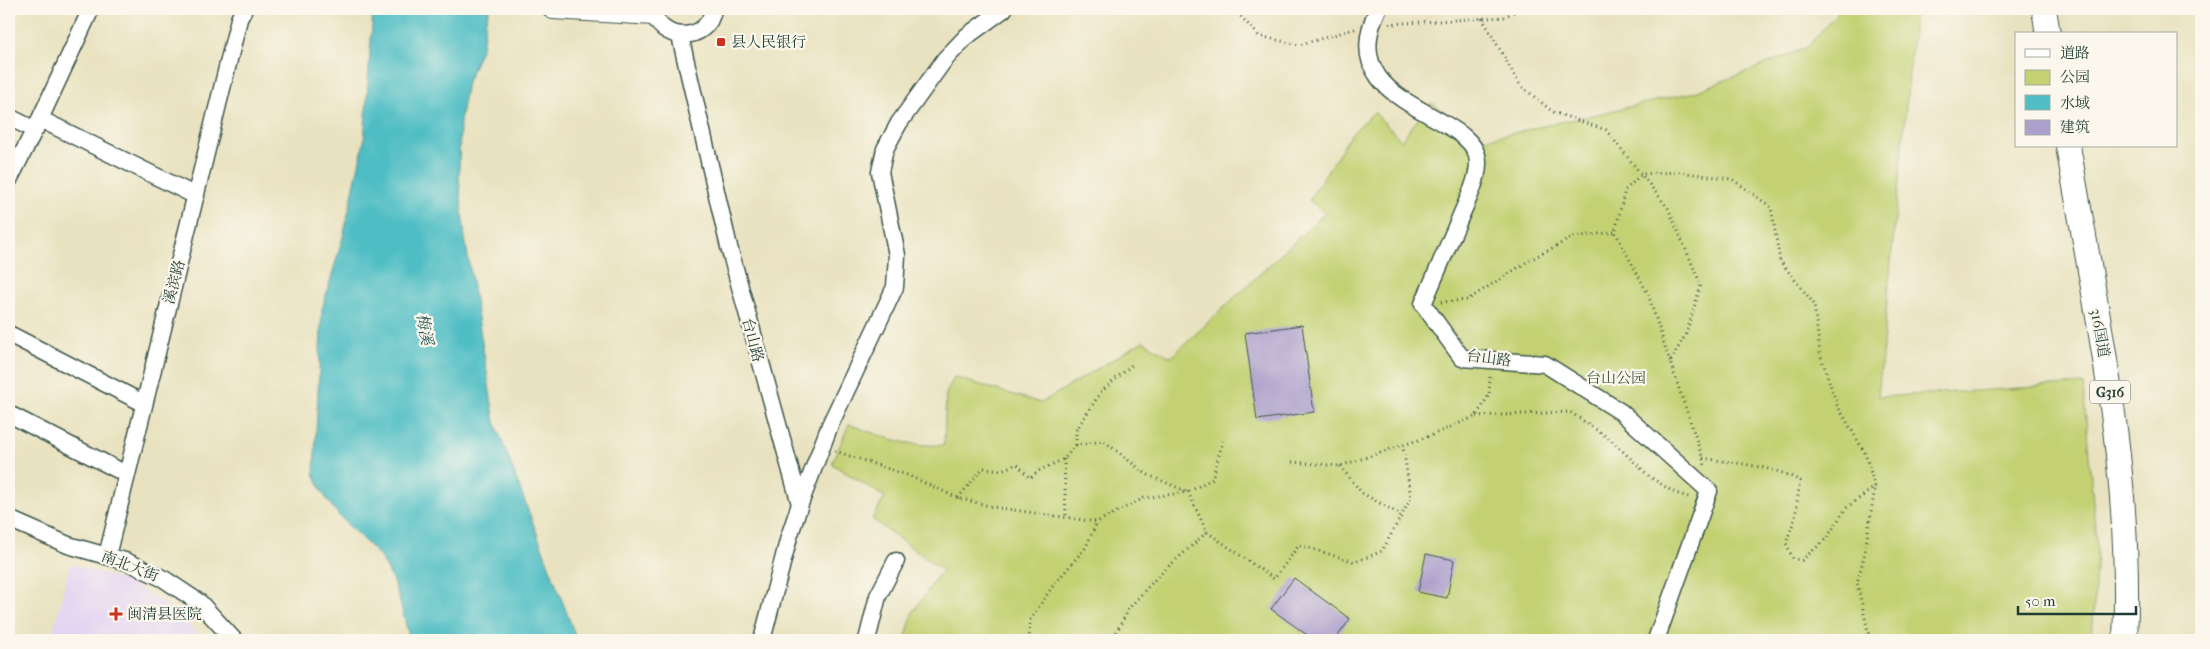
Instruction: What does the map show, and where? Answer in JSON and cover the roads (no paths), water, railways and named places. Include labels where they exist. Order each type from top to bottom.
[{"type":"highway","points":[[2044,9],[2048,32]]},
{"type":"highway","name":"316国道","points":[[2068,148],[2116,423],[2126,524],[2125,640]]},
{"type":"main road","points":[[553,9],[654,12]]},
{"type":"street","points":[[9,180],[91,9]]},
{"type":"street","name":"溪滨路","points":[[107,556],[143,403],[239,19],[244,9]]},
{"type":"street","points":[[654,12],[666,31],[680,36],[694,34],[702,29],[709,22],[713,9]]},
{"type":"street","points":[[762,640],[789,537],[800,504],[839,405],[895,287],[897,255],[880,172],[885,149],[907,110],[945,59],[967,36],[1004,9]]},
{"type":"street","name":"台山路","points":[[1378,9],[1370,25],[1368,43],[1369,58],[1378,77],[1390,90],[1426,114],[1468,138],[1475,148],[1478,163],[1471,190],[1423,304],[1462,358],[1545,364],[1621,412],[1707,497],[1656,640]]},
{"type":"street","name":"台山路","points":[[680,36],[729,247],[800,504]]},
{"type":"street","points":[[9,117],[37,124],[196,196]]},
{"type":"street","points":[[9,334],[143,403]]},
{"type":"street","points":[[9,414],[126,474]]},
{"type":"street","name":"南北大街","points":[[9,519],[68,545],[146,569],[186,592],[211,614],[234,640]]},
{"type":"street","points":[[867,640],[878,596],[896,561]]},
{"type":"water","name":"梅溪","points":[[373,9],[490,9],[486,19],[482,47],[467,82],[460,121],[459,177],[465,238],[495,422],[577,640],[410,640],[398,597],[386,566],[378,554],[332,507],[314,473],[322,309],[343,237],[364,141]]},
{"type":"place","name":"县人民银行","points":[[721,42]]},
{"type":"place","name":"闽清县医院","points":[[116,614]]},
{"type":"park label","name":"台山公园","points":[[1616,378]]}]
